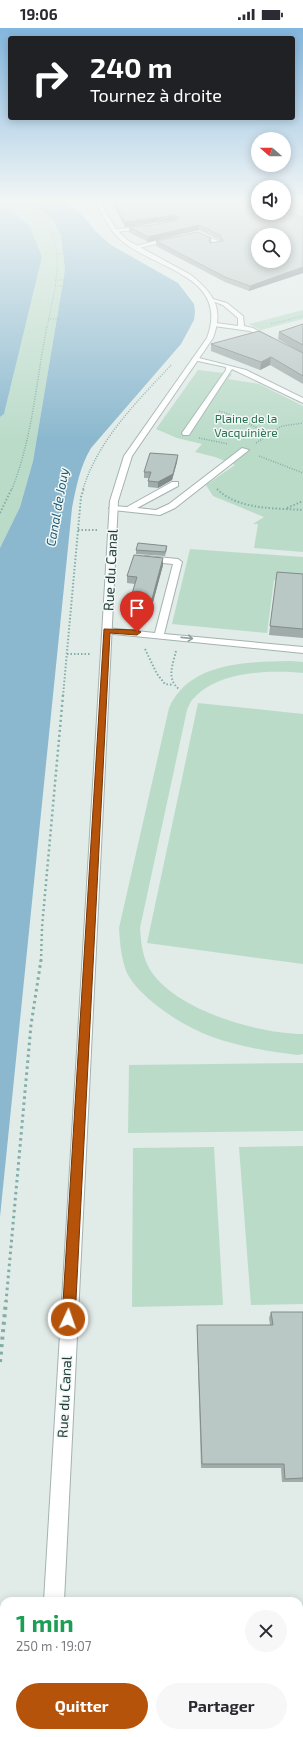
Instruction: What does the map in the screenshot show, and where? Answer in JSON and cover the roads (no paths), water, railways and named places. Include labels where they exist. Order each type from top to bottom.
[{"type":"street","points":[[195,281],[212,299],[216,310],[216,325],[251,329],[274,339]]},
{"type":"street","points":[[212,299],[225,304],[241,317],[241,328]]},
{"type":"street","name":"Rue du Canal","points":[[54,1597],[114,508],[122,471],[128,456],[210,338],[216,325]]},
{"type":"street","points":[[195,359],[229,366],[244,371],[303,401]]},
{"type":"street","points":[[186,433],[229,370],[229,366]]},
{"type":"street","points":[[114,508],[157,513],[172,506],[245,450]]},
{"type":"street","points":[[130,509],[175,484]]},
{"type":"street","points":[[134,558],[178,562],[159,635]]},
{"type":"street","points":[[107,631],[143,633],[303,650]]},
{"type":"water","points":[[0,281],[36,281],[4,414],[0,417]]},
{"type":"water","name":"Canal de Jouy","points":[[63,281],[174,281],[178,283],[194,304],[194,320],[181,344],[91,448],[81,470],[72,508],[0,1217],[0,548],[20,507],[33,461]]},
{"type":"park label","name":"Plaine de la Vacquinière","points":[[246,425]]}]
